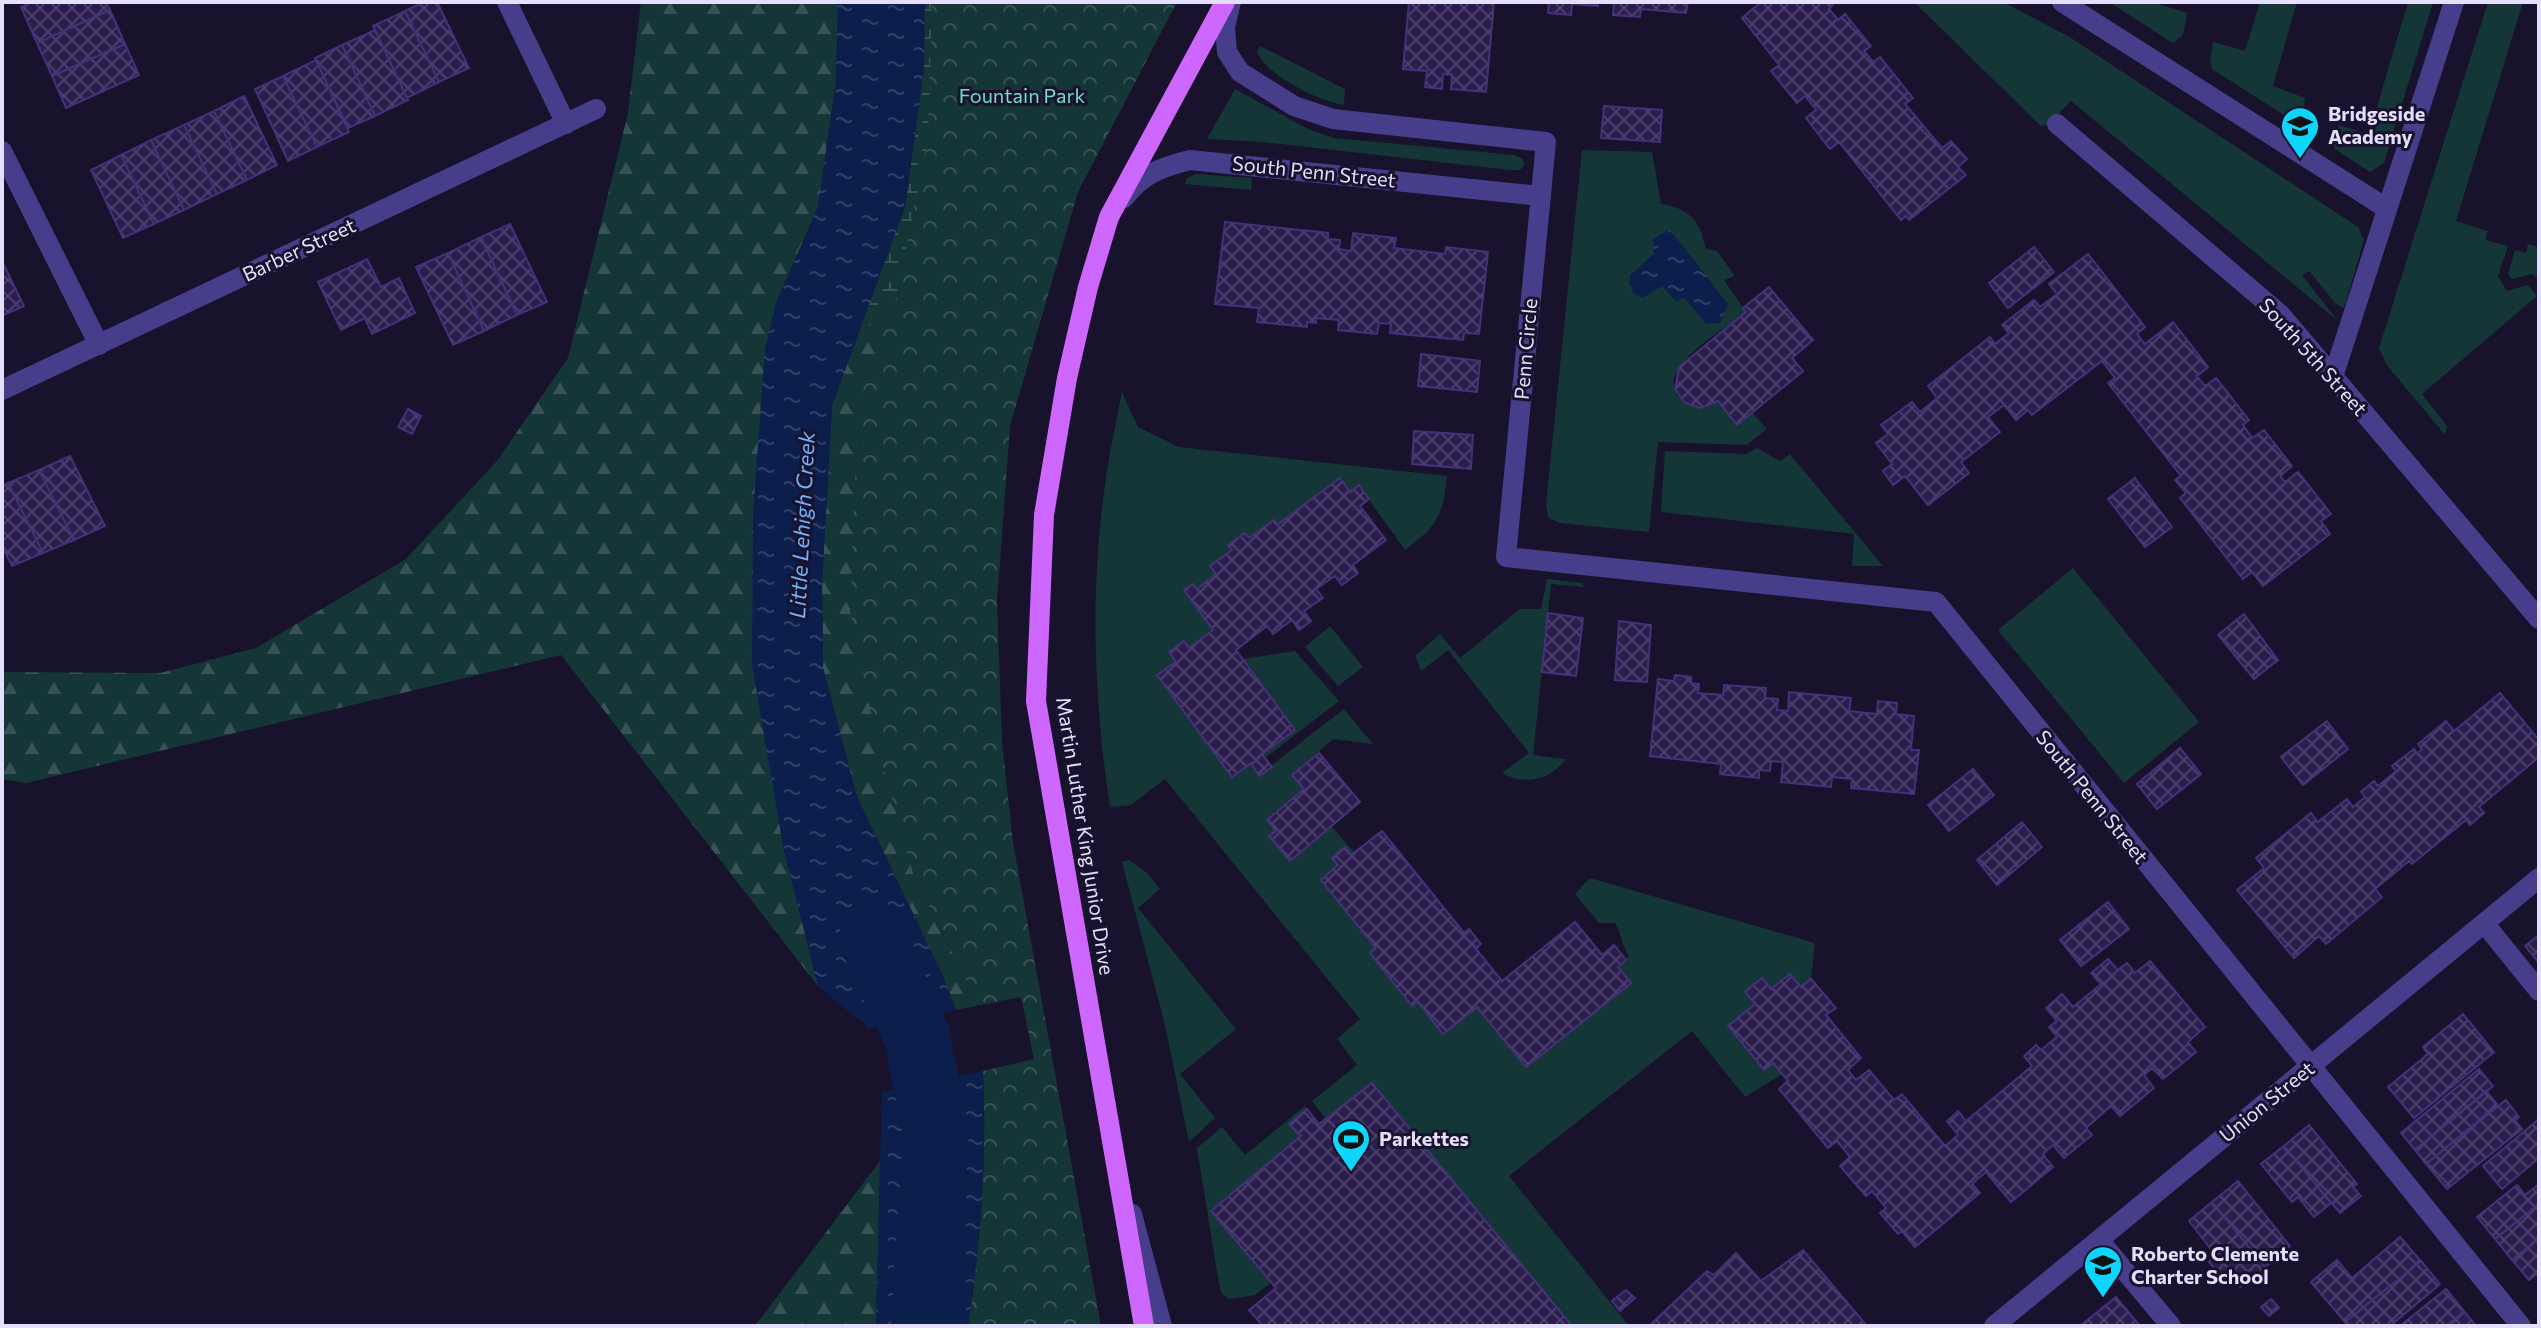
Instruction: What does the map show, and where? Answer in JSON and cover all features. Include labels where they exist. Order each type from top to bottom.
[{"type":"main road","name":"Martin Luther King Junior Drive","points":[[1144,1326],[1036,701],[1044,515],[1067,378],[1109,217],[1228,2]]},
{"type":"street","points":[[507,2],[566,124]]},
{"type":"street","name":"Penn Circle","points":[[1228,2],[1225,27],[1227,52],[1240,72],[1294,106],[1333,119],[1546,142],[1506,557]]},
{"type":"street","points":[[2062,2],[2386,208]]},
{"type":"street","points":[[2333,377],[2454,2]]},
{"type":"street","name":"Barber Street","points":[[2,390],[596,109]]},
{"type":"street","name":"South 5th Street","points":[[2057,124],[2280,314],[2539,619]]},
{"type":"street","points":[[2,151],[99,345]]},
{"type":"street","name":"South Penn Street","points":[[1109,217],[1135,183],[1158,168],[1190,160],[1541,196]]},
{"type":"street","name":"South Penn Street","points":[[1506,557],[1936,602],[2521,1326]]},
{"type":"street","name":"Union Street","points":[[1994,1326],[2539,878]]},
{"type":"street","points":[[2484,923],[2539,991]]},
{"type":"street","points":[[1116,1153],[1162,1326]]},
{"type":"street","points":[[2099,1240],[2171,1326]]},
{"type":"green space","points":[[641,2],[838,2],[836,81],[818,207],[776,303],[783,846],[818,986],[561,655],[26,783],[2,779],[2,672],[160,673],[256,648],[406,559],[497,461],[568,358],[628,113]]},
{"type":"green space","points":[[925,2],[970,2],[902,299],[856,337],[905,207],[924,67]]},
{"type":"green space","name":"Fountain Park","points":[[932,2],[1177,2],[1078,192],[1010,426],[997,601],[1002,743],[1013,843],[1101,1326],[968,1326],[982,1198],[983,1071],[1034,1059],[1021,997],[971,1007],[966,980],[913,873],[880,755],[850,611],[858,404],[896,298],[928,139]]},
{"type":"green space","points":[[1914,2],[2003,2],[2068,36],[2358,227],[2364,240],[2344,308],[2336,304],[2309,271],[2302,275],[2337,320],[2071,101],[2048,125],[2041,126]]},
{"type":"green space","points":[[2109,2],[2152,2],[2187,13],[2183,35],[2173,43]]},
{"type":"green space","points":[[2260,2],[2297,2],[2273,86],[2305,98],[2302,117],[2295,122],[2212,69],[2213,42],[2245,51]]},
{"type":"green space","points":[[2408,2],[2433,2],[2384,163],[2370,172],[2335,149],[2331,136],[2339,125],[2369,134]]},
{"type":"green space","points":[[2488,2],[2523,2],[2456,221],[2488,231],[2485,240],[2508,246],[2498,276],[2507,291],[2528,285],[2537,296],[2422,394],[2447,426],[2445,435],[2386,364],[2379,348]]},
{"type":"green space","points":[[1260,46],[1345,89],[1344,105],[1308,93],[1282,78],[1262,60],[1257,51]]},
{"type":"green space","points":[[1235,89],[1308,129],[1334,138],[1514,155],[1523,159],[1524,165],[1520,170],[1510,170],[1264,142],[1207,139]]},
{"type":"green space","points":[[1582,150],[1652,152],[1661,204],[1679,209],[1692,218],[1701,230],[1706,249],[1717,251],[1735,276],[1724,280],[1746,312],[1685,360],[1674,378],[1674,387],[1683,400],[1691,404],[1709,405],[1718,401],[1737,425],[1753,413],[1767,429],[1747,445],[1658,442],[1649,532],[1559,523],[1548,517],[1546,504]]},
{"type":"green space","points":[[1196,174],[1252,178],[1251,190],[1185,184],[1187,178]]},
{"type":"green space","points":[[2528,244],[2539,247],[2539,281],[2533,274],[2512,279],[2508,274],[2515,250],[2526,253]]},
{"type":"green space","points":[[902,299],[913,873],[966,980],[971,1007],[956,1010],[942,974],[857,797],[823,668],[822,583],[832,406],[856,337]]},
{"type":"green space","points":[[1122,392],[1138,427],[1179,447],[1447,476],[1436,519],[1405,550],[1359,486],[1350,492],[1340,478],[1277,525],[1274,521],[1249,538],[1244,533],[1229,544],[1232,550],[1211,566],[1216,574],[1197,589],[1192,584],[1184,590],[1213,630],[1189,648],[1184,642],[1169,652],[1176,662],[1157,676],[1232,777],[1251,763],[1259,775],[1344,709],[1373,744],[1333,739],[1293,774],[1304,789],[1267,820],[1276,831],[1269,836],[1290,861],[1331,826],[1355,853],[1351,855],[1345,848],[1332,858],[1338,865],[1321,880],[1376,948],[1370,953],[1411,1005],[1417,1001],[1443,1034],[1477,1007],[1526,1067],[1631,983],[1618,967],[1629,956],[1615,923],[1599,923],[1575,894],[1590,878],[1815,943],[1811,979],[1801,987],[1790,974],[1771,989],[1762,978],[1745,992],[1752,1001],[1775,1065],[1782,1074],[1745,1097],[1692,1031],[1509,1176],[1629,1326],[1572,1326],[1373,1083],[1325,1118],[1312,1101],[1357,1065],[1337,1039],[1360,1019],[1165,779],[1131,805],[1110,807],[1098,693],[1096,577],[1105,487]]},
{"type":"green space","points":[[1757,448],[1780,461],[1790,454],[1883,566],[1852,566],[1854,534],[1661,512],[1665,451],[1746,454]]},
{"type":"green space","points":[[2073,568],[2199,722],[2124,783],[1998,630]]},
{"type":"green space","points":[[1547,579],[1582,583],[1584,587],[1551,584],[1533,755],[1566,759],[1545,776],[1519,779],[1502,773],[1529,753],[1448,650],[1421,671],[1415,656],[1440,634],[1460,658],[1520,609],[1541,609]]},
{"type":"green space","points":[[1330,626],[1363,667],[1338,686],[1305,647]]},
{"type":"green space","points":[[1295,651],[1339,701],[1265,758],[1262,754],[1295,729],[1243,659]]},
{"type":"green space","points":[[1129,860],[1147,873],[1160,889],[1138,908],[1236,1029],[1180,1074],[1215,1118],[1189,1142],[1165,1025],[1122,862]]},
{"type":"green space","points":[[1305,1106],[1307,1109],[1290,1124],[1301,1136],[1211,1210],[1271,1283],[1255,1295],[1229,1299],[1222,1294],[1219,1284],[1197,1148],[1222,1127],[1245,1155]]},
{"type":"green space","points":[[880,1161],[876,1326],[755,1326]]},
{"type":"water","points":[[838,2],[925,2],[924,67],[905,207],[832,406],[822,583],[823,668],[857,797],[942,974],[956,1010],[869,1028],[818,986],[783,846],[752,665],[753,512],[765,349],[776,303],[818,207],[836,81]]},
{"type":"water","points":[[1668,230],[1728,304],[1720,323],[1706,324],[1684,297],[1676,302],[1662,286],[1643,298],[1634,294],[1629,284],[1630,275],[1654,254],[1653,239]]},
{"type":"water","points":[[983,1071],[982,1198],[968,1326],[876,1326],[882,1092]]},
{"type":"building","points":[[32,2],[106,2],[110,10],[37,43],[21,7]]},
{"type":"building","points":[[424,2],[437,2],[469,68],[439,82],[405,11]]},
{"type":"building","points":[[1409,2],[1494,2],[1486,92],[1451,89],[1452,75],[1443,74],[1442,89],[1425,87],[1427,71],[1403,69]]},
{"type":"building","points":[[1549,2],[1598,2],[1598,6],[1572,4],[1571,15],[1548,13]]},
{"type":"building","points":[[1614,2],[1688,2],[1686,13],[1641,9],[1640,17],[1613,15]]},
{"type":"building","points":[[1761,2],[1835,2],[1829,9],[1838,20],[1845,14],[1871,46],[1864,51],[1873,62],[1880,57],[1913,98],[1905,104],[1942,148],[1951,141],[1967,159],[1958,167],[1966,175],[1909,220],[1906,216],[1901,220],[1839,142],[1830,149],[1806,118],[1816,110],[1805,96],[1797,103],[1771,71],[1779,65],[1742,18]]},
{"type":"building","points":[[110,10],[125,44],[52,76],[37,43]]},
{"type":"building","points":[[405,11],[439,82],[407,98],[373,26]]},
{"type":"building","points":[[375,30],[408,100],[375,116],[342,45]]},
{"type":"building","points":[[125,44],[139,75],[66,108],[52,76]]},
{"type":"building","points":[[342,45],[375,116],[348,128],[315,58]]},
{"type":"building","points":[[316,60],[349,132],[317,147],[283,76]]},
{"type":"building","points":[[283,76],[317,147],[288,161],[255,89]]},
{"type":"building","points":[[244,96],[277,165],[247,180],[214,111]]},
{"type":"building","points":[[1604,106],[1662,110],[1660,142],[1601,138]]},
{"type":"building","points":[[214,111],[247,180],[217,194],[184,125]]},
{"type":"building","points":[[184,125],[217,194],[184,210],[151,140]]},
{"type":"building","points":[[151,140],[184,210],[154,224],[121,155]]},
{"type":"building","points":[[121,155],[154,224],[123,238],[91,170]]},
{"type":"building","points":[[1225,222],[1328,233],[1328,239],[1340,240],[1339,249],[1351,251],[1353,233],[1396,238],[1394,248],[1445,254],[1446,247],[1488,252],[1479,334],[1464,333],[1463,340],[1390,333],[1391,324],[1379,323],[1377,334],[1338,330],[1339,320],[1316,318],[1316,323],[1307,322],[1307,327],[1257,322],[1259,308],[1215,304]]},
{"type":"building","points":[[510,224],[547,302],[517,315],[481,237]]},
{"type":"building","points":[[481,237],[517,315],[484,331],[448,253]]},
{"type":"building","points":[[2034,247],[2054,272],[2008,308],[1989,283]]},
{"type":"building","points":[[448,253],[484,331],[453,345],[416,267]]},
{"type":"building","points":[[2088,254],[2145,327],[2137,334],[2145,344],[2173,322],[2208,367],[2197,376],[2205,386],[2216,378],[2249,420],[2243,425],[2252,438],[2264,430],[2292,466],[2280,476],[2285,482],[2298,472],[2331,514],[2321,521],[2330,534],[2263,586],[2252,572],[2243,579],[2180,498],[2186,493],[2175,480],[2181,476],[2108,383],[2115,378],[2102,361],[2032,415],[2028,410],[2016,420],[2004,405],[1988,417],[2000,432],[1961,462],[1969,473],[1928,505],[1905,476],[1893,485],[1883,471],[1892,464],[1876,443],[1888,434],[1881,425],[1912,402],[1920,412],[1937,398],[1928,386],[1990,337],[1995,344],[2009,333],[2002,325],[2034,300],[2040,307],[2057,294],[2049,284]]},
{"type":"building","points":[[367,259],[381,287],[399,278],[415,313],[372,334],[365,318],[341,330],[318,282]]},
{"type":"building","points":[[2,261],[24,306],[2,316]]},
{"type":"building","points":[[1769,287],[1813,340],[1792,358],[1803,371],[1737,425],[1718,401],[1701,408],[1685,403],[1675,389],[1679,367],[1746,312],[1743,308]]},
{"type":"building","points":[[1421,354],[1480,361],[1477,392],[1418,386]]},
{"type":"building","points":[[408,409],[421,416],[412,434],[398,427]]},
{"type":"building","points":[[1414,431],[1473,435],[1471,469],[1412,464]]},
{"type":"building","points":[[70,456],[105,526],[74,540],[39,470]]},
{"type":"building","points":[[39,470],[74,540],[43,553],[8,483]]},
{"type":"building","points":[[1340,478],[1350,492],[1359,485],[1369,499],[1360,506],[1386,540],[1353,565],[1358,573],[1342,585],[1335,576],[1316,589],[1323,598],[1304,611],[1311,621],[1299,630],[1292,620],[1273,634],[1267,626],[1236,650],[1295,730],[1262,754],[1272,767],[1259,776],[1251,763],[1232,777],[1157,675],[1176,662],[1169,652],[1184,641],[1189,648],[1213,630],[1184,590],[1193,584],[1197,589],[1216,574],[1210,566],[1232,550],[1228,545],[1245,533],[1249,538],[1274,520],[1277,525]]},
{"type":"building","points":[[2135,478],[2172,527],[2145,547],[2108,499]]},
{"type":"building","points":[[8,483],[43,553],[12,566],[2,546],[2,486]]},
{"type":"building","points":[[1548,613],[1583,618],[1576,676],[1542,672]]},
{"type":"building","points":[[2244,614],[2278,660],[2254,679],[2218,635]]},
{"type":"building","points":[[1619,621],[1651,625],[1647,682],[1615,680]]},
{"type":"building","points":[[1675,675],[1691,677],[1691,683],[1699,684],[1698,693],[1723,695],[1724,685],[1766,688],[1765,698],[1778,699],[1777,710],[1788,711],[1789,692],[1851,698],[1849,711],[1877,714],[1878,701],[1897,703],[1896,714],[1914,716],[1911,750],[1919,750],[1914,794],[1851,788],[1852,779],[1832,777],[1831,787],[1781,782],[1783,762],[1771,761],[1770,771],[1759,770],[1759,778],[1720,774],[1721,764],[1650,756],[1658,679],[1674,681]]},
{"type":"building","points":[[2500,693],[2539,740],[2539,757],[2479,807],[2484,813],[2470,825],[2466,820],[2412,864],[2409,861],[2375,889],[2382,897],[2326,944],[2319,936],[2294,958],[2237,890],[2264,868],[2256,858],[2311,813],[2318,822],[2347,799],[2353,807],[2365,797],[2361,792],[2374,781],[2378,786],[2396,771],[2392,766],[2414,749],[2417,753],[2422,750],[2418,744],[2446,721],[2454,731]]},
{"type":"building","points":[[2327,721],[2348,749],[2303,785],[2281,757]]},
{"type":"building","points":[[2180,748],[2201,774],[2157,809],[2137,784]]},
{"type":"building","points":[[1319,753],[1360,802],[1290,861],[1269,836],[1276,831],[1267,820],[1304,789],[1292,775]]},
{"type":"building","points":[[1973,769],[1994,795],[1949,831],[1928,805]]},
{"type":"building","points":[[2022,822],[2042,847],[1997,885],[1977,860]]},
{"type":"building","points":[[1382,831],[1464,933],[1469,929],[1481,944],[1476,949],[1502,981],[1575,922],[1602,955],[1614,945],[1626,960],[1618,967],[1631,983],[1526,1067],[1477,1007],[1443,1034],[1417,1001],[1412,1006],[1370,953],[1376,948],[1321,880],[1338,865],[1332,858],[1345,847],[1351,855]]},
{"type":"building","points":[[2108,902],[2129,929],[2081,966],[2060,940]]},
{"type":"building","points":[[2539,935],[2539,963],[2525,946]]},
{"type":"building","points":[[2108,959],[2118,970],[2127,963],[2135,973],[2150,961],[2205,1027],[2188,1042],[2196,1052],[2163,1079],[2152,1068],[2144,1075],[2154,1088],[2120,1116],[2111,1106],[2086,1128],[2092,1135],[2064,1158],[2053,1145],[2043,1154],[2053,1167],[2011,1202],[1986,1172],[1972,1184],[1980,1193],[1915,1247],[1902,1231],[1898,1234],[1880,1213],[1886,1208],[1872,1191],[1866,1196],[1840,1166],[1850,1157],[1837,1141],[1828,1148],[1779,1089],[1788,1081],[1773,1063],[1764,1070],[1728,1026],[1755,1004],[1745,992],[1762,978],[1771,989],[1790,974],[1801,987],[1811,979],[1836,1008],[1826,1015],[1861,1058],[1848,1070],[1856,1080],[1869,1070],[1894,1100],[1902,1094],[1945,1146],[1958,1135],[1947,1121],[1958,1111],[1966,1121],[2032,1066],[2024,1056],[2036,1045],[2041,1050],[2057,1037],[2049,1027],[2057,1021],[2046,1008],[2062,994],[2073,1007],[2101,984],[2091,973]]},
{"type":"building","points":[[2463,1014],[2494,1052],[2414,1118],[2388,1087],[2428,1054],[2423,1047]]},
{"type":"building","points":[[2479,1069],[2493,1086],[2415,1150],[2401,1133]]},
{"type":"building","name":"Parkettes","points":[[1372,1083],[1572,1326],[1263,1326],[1249,1310],[1276,1288],[1211,1211],[1301,1136],[1289,1124],[1307,1109],[1319,1124]]},
{"type":"building","points":[[2486,1091],[2498,1105],[2426,1164],[2415,1150]]},
{"type":"building","points":[[2506,1100],[2519,1117],[2515,1120],[2522,1129],[2447,1189],[2426,1164]]},
{"type":"building","points":[[2539,1119],[2539,1158],[2502,1189],[2483,1166]]},
{"type":"building","points":[[2309,1125],[2357,1184],[2353,1187],[2361,1196],[2340,1213],[2284,1146]]},
{"type":"building","points":[[2284,1146],[2331,1203],[2314,1217],[2298,1197],[2292,1202],[2261,1164]]},
{"type":"building","points":[[2238,1181],[2290,1246],[2265,1267],[2212,1202]]},
{"type":"building","points":[[2539,1184],[2539,1204],[2495,1239],[2477,1217],[2517,1185],[2525,1195]]},
{"type":"building","points":[[2212,1202],[2265,1267],[2240,1287],[2234,1279],[2227,1285],[2209,1262],[2216,1256],[2189,1221]]},
{"type":"building","points":[[2539,1204],[2539,1238],[2512,1260],[2495,1239]]},
{"type":"building","points":[[2400,1237],[2421,1261],[2345,1322],[2311,1282],[2337,1260],[2352,1278]]},
{"type":"building","points":[[2539,1238],[2539,1272],[2529,1280],[2512,1260]]},
{"type":"building","points":[[1803,1250],[1867,1326],[1649,1326],[1707,1271],[1714,1275],[1736,1253],[1761,1281]]},
{"type":"building","points":[[2421,1261],[2440,1284],[2390,1326],[2348,1326],[2345,1322]]},
{"type":"building","points":[[2446,1289],[2464,1311],[2446,1326],[2400,1326]]},
{"type":"building","points":[[1626,1290],[1635,1298],[1620,1311],[1612,1301]]},
{"type":"building","points":[[2116,1297],[2140,1326],[2080,1326]]},
{"type":"building","points":[[2271,1299],[2279,1308],[2269,1316],[2261,1307]]},
{"type":"building","points":[[2464,1311],[2476,1326],[2446,1326]]},
{"type":"waterway","name":"Little Lehigh Creek","points":[[872,938],[917,1036],[936,1131],[924,1326]]},
{"type":"place","name":"Bridgeside Academy","points":[[2300,160]]},
{"type":"place","name":"Parkettes","points":[[1351,1173]]},
{"type":"place","name":"Roberto Clemente Charter School","points":[[2103,1299]]}]
